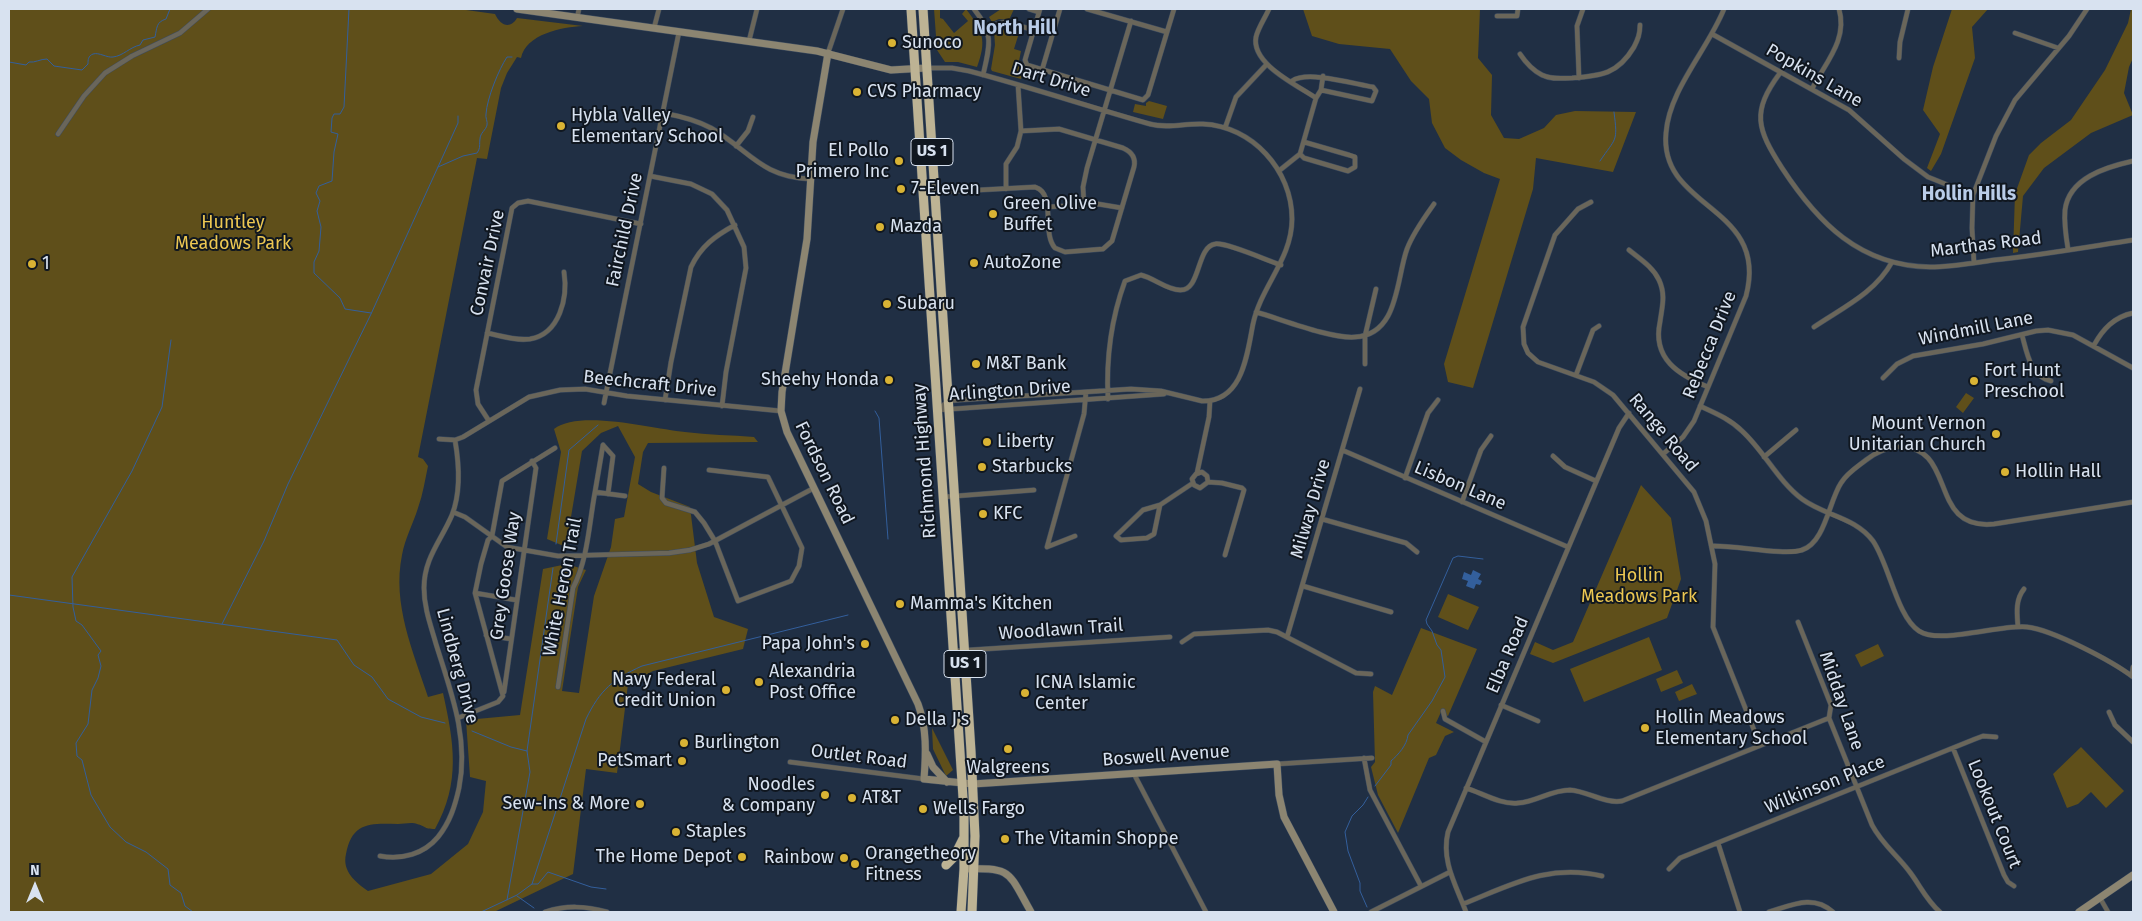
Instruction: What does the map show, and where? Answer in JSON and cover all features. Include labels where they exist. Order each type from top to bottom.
[{"type":"highway","name":"Richmond Highway","points":[[911,9],[962,785],[964,869],[961,912]]},
{"type":"highway","name":"Richmond Highway","points":[[922,9],[973,784],[974,868],[972,912]]},
{"type":"highway","points":[[946,864],[958,850],[964,831]]},
{"type":"street","points":[[58,134],[84,96],[105,74],[132,56],[180,33],[208,9]]},
{"type":"street","points":[[517,9],[828,53],[891,70],[926,68]]},
{"type":"street","points":[[577,18],[578,9]]},
{"type":"street","points":[[654,28],[659,9]]},
{"type":"street","points":[[750,41],[757,9]]},
{"type":"street","name":"Fordson Road","points":[[843,9],[828,53],[815,122],[807,239],[782,392],[781,411],[787,432],[918,704],[924,724],[926,750],[924,780]]},
{"type":"street","points":[[974,9],[987,26],[990,45],[983,75]]},
{"type":"street","points":[[1029,9],[1040,10],[1025,63],[1042,70],[1143,100],[1146,99],[1174,9]]},
{"type":"street","points":[[1042,70],[1060,9]]},
{"type":"street","points":[[1088,9],[1167,32]]},
{"type":"street","points":[[1269,9],[1256,37],[1257,51],[1267,64],[1316,98]]},
{"type":"street","points":[[1497,16],[1517,16],[1518,9]]},
{"type":"street","points":[[1578,78],[1577,26],[1582,9]]},
{"type":"street","name":"Rebecca Drive","points":[[1663,454],[1687,432],[1700,406],[1746,296],[1750,278],[1749,260],[1744,243],[1734,229],[1688,189],[1677,176],[1668,160],[1665,139],[1672,109],[1724,9]]},
{"type":"street","points":[[1812,89],[1840,38],[1842,26],[1839,9]]},
{"type":"street","points":[[1899,58],[1900,42],[1908,9]]},
{"type":"street","points":[[1974,263],[1973,195],[1996,136],[2011,107],[2080,22],[2087,9]]},
{"type":"street","points":[[1084,205],[1084,179],[1130,21]]},
{"type":"street","points":[[987,26],[1006,22],[1034,30]]},
{"type":"street","points":[[1520,54],[1529,67],[1543,76],[1578,78],[1603,75],[1621,64],[1629,55],[1638,39],[1640,25]]},
{"type":"street","name":"Fairchild Drive","points":[[604,403],[679,32]]},
{"type":"street","points":[[2015,33],[2058,48]]},
{"type":"street","name":"Popkins Lane","points":[[1712,34],[1856,115],[1904,159],[1928,177],[1973,195]]},
{"type":"street","points":[[1193,484],[1193,476],[1197,473],[1209,417],[1210,401],[1227,394],[1237,383],[1263,293],[1288,248],[1292,217],[1290,198],[1280,170],[1255,144],[1242,135],[1225,128],[1236,97],[1267,64]]},
{"type":"street","name":"Dart Drive","points":[[926,68],[952,68],[983,75],[1155,126],[1204,124],[1225,128]]},
{"type":"street","name":"Marthas Road","points":[[1780,72],[1767,92],[1760,113],[1761,129],[1772,151],[1807,204],[1826,225],[1861,248],[1892,262],[1930,267],[1974,263],[2133,240]]},
{"type":"street","points":[[1292,81],[1297,78],[1323,76],[1334,80],[1373,87],[1376,91],[1372,101],[1321,90]]},
{"type":"street","points":[[1280,170],[1300,154],[1316,98],[1321,90],[1323,76]]},
{"type":"street","points":[[1006,189],[1006,164],[1017,147],[1021,131],[1018,85]]},
{"type":"street","points":[[663,113],[704,124],[759,164],[774,172],[790,177],[810,179]]},
{"type":"street","points":[[736,146],[748,131],[753,117]]},
{"type":"street","points":[[923,193],[1038,188],[1046,196],[1050,242],[1055,248],[1064,252],[1108,247],[1112,241],[1134,168],[1133,156],[1124,148],[1059,129],[1021,131]]},
{"type":"street","points":[[1300,154],[1304,158],[1348,171],[1355,166],[1355,157],[1304,142]]},
{"type":"street","name":"Marthas Road","points":[[2068,249],[2065,213],[2068,199],[2074,189],[2093,175],[2133,161]]},
{"type":"street","points":[[650,176],[691,184],[707,191],[723,204],[735,225],[744,247],[746,268],[726,372],[722,406]]},
{"type":"street","name":"Convair Drive","points":[[489,421],[478,404],[476,394],[511,212],[515,205],[528,201],[641,224]]},
{"type":"street","name":"Range Road","points":[[1591,202],[1578,209],[1557,232],[1522,331],[1525,347],[1536,360],[1576,375],[1603,388],[1617,400],[1663,454],[1698,500],[1706,521],[1712,546],[1715,574],[1713,627],[1760,745]]},
{"type":"street","points":[[1047,207],[1105,204],[1122,208]]},
{"type":"street","points":[[1256,312],[1346,337],[1365,336],[1383,324],[1390,314],[1408,247],[1434,204]]},
{"type":"street","points":[[665,400],[691,267],[698,253],[708,242],[735,225]]},
{"type":"street","points":[[1108,399],[1107,360],[1116,306],[1125,281],[1141,275],[1177,289],[1185,289],[1192,284],[1206,248],[1213,244],[1224,245],[1280,265]]},
{"type":"street","points":[[1629,250],[1651,268],[1661,285],[1664,301],[1659,335],[1666,358],[1682,375],[1708,386]]},
{"type":"street","points":[[1814,327],[1865,294],[1883,276],[1892,262]]},
{"type":"street","points":[[487,333],[525,340],[539,337],[549,330],[559,317],[565,290],[564,272]]},
{"type":"street","points":[[1365,364],[1365,336],[1376,289]]},
{"type":"street","points":[[2094,345],[2109,324],[2118,318],[2133,313]]},
{"type":"street","points":[[1576,375],[1593,330],[1599,326]]},
{"type":"street","name":"Windmill Lane","points":[[1882,378],[1897,364],[1913,356],[1983,344],[2036,330],[2057,330],[2073,335],[2133,368]]},
{"type":"street","points":[[2022,335],[2034,371],[2040,377],[2051,381]]},
{"type":"street","name":"Beechcraft Drive","points":[[439,439],[455,440],[470,434],[529,398],[544,392],[585,389],[665,400],[781,411]]},
{"type":"street","name":"Arlington Drive","points":[[938,410],[948,405],[1108,390],[1149,389],[1210,401]]},
{"type":"street","name":"Milway Drive","points":[[1287,637],[1360,389]]},
{"type":"street","points":[[1075,536],[1047,547],[1084,414],[1086,392]]},
{"type":"street","name":"Arlington Drive","points":[[948,405],[1108,399],[1170,393]]},
{"type":"street","points":[[1405,478],[1428,413],[1438,400]]},
{"type":"street","points":[[1700,406],[1736,426],[1798,495],[1811,505],[1854,524],[1872,541],[1880,554],[1907,618],[1918,631],[1929,636],[1941,636],[2018,627],[2037,629],[2061,638],[2132,676],[2133,667]]},
{"type":"street","name":"Elba Road","points":[[1466,912],[1450,872],[1445,853],[1446,838],[1596,481],[1619,428],[1629,413]]},
{"type":"street","points":[[1764,457],[1796,430]]},
{"type":"street","points":[[1462,502],[1481,450],[1492,436]]},
{"type":"street","name":"Lindberg Drive","points":[[380,856],[398,857],[420,852],[436,840],[454,810],[461,776],[461,733],[427,612],[424,588],[432,554],[453,512],[457,482],[455,440]]},
{"type":"street","name":"White Heron Trail","points":[[558,687],[573,588],[579,576],[584,556],[602,445],[613,456],[608,494]]},
{"type":"street","points":[[1712,546],[1802,550],[1816,540],[1837,490],[1848,474],[1876,453],[1896,447],[1914,450],[1929,459],[1940,474],[1946,497],[1952,507],[1966,519],[1979,524],[1994,524],[2133,502]]},
{"type":"street","points":[[458,718],[498,702],[503,696],[475,594],[488,540],[492,536],[502,481],[555,448]]},
{"type":"street","name":"Lisbon Lane","points":[[1342,450],[1568,547]]},
{"type":"street","points":[[1553,456],[1565,467],[1596,481]]},
{"type":"street","name":"Grey Goose Way","points":[[503,696],[536,468],[532,461]]},
{"type":"street","points":[[664,468],[662,498],[666,503],[694,512],[715,541],[738,601],[790,581],[800,566],[802,548],[768,477],[709,470]]},
{"type":"street","points":[[1197,473],[1205,474],[1208,482]]},
{"type":"street","points":[[1193,484],[1200,488],[1208,482],[1222,483],[1244,490],[1225,555]]},
{"type":"street","points":[[1160,505],[1154,534],[1147,538],[1121,540],[1116,536],[1143,510],[1160,505],[1193,484]]},
{"type":"street","points":[[453,512],[465,517],[507,547],[558,556],[690,550],[715,541],[814,488]]},
{"type":"street","points":[[943,497],[1034,490]]},
{"type":"street","points":[[594,492],[625,496]]},
{"type":"street","points":[[1322,519],[1406,543],[1417,552]]},
{"type":"street","points":[[1303,586],[1391,612]]},
{"type":"street","points":[[2018,627],[2018,603],[2024,589]]},
{"type":"street","points":[[475,594],[516,600]]},
{"type":"street","name":"Midday Lane","points":[[1798,622],[1831,705],[1829,718],[1872,825],[1881,841],[1908,870],[1923,894],[1940,912]]},
{"type":"street","points":[[1182,642],[1194,634],[1268,630],[1287,637],[1356,673],[1371,674]]},
{"type":"street","points":[[486,635],[511,640]]},
{"type":"street","name":"Woodlawn Trail","points":[[954,651],[1170,637]]},
{"type":"street","points":[[1501,705],[1538,721]]},
{"type":"street","points":[[1443,711],[1445,719],[1486,742]]},
{"type":"street","points":[[2109,712],[2115,725],[2133,742]]},
{"type":"street","points":[[1466,788],[1512,803],[1524,802],[1551,793],[1568,790],[1618,802],[1829,718]]},
{"type":"street","name":"Wilkinson Place","points":[[1669,869],[1680,858],[1984,736],[1996,737]]},
{"type":"street","name":"Lookout Court","points":[[1953,748],[2004,875],[2008,882],[2014,886]]},
{"type":"street","points":[[926,750],[933,767],[943,780],[949,783]]},
{"type":"street","points":[[1364,758],[1370,790],[1421,886]]},
{"type":"street","name":"Boswell Avenue","points":[[962,785],[1372,758]]},
{"type":"street","name":"Outlet Road","points":[[790,762],[924,780]]},
{"type":"street","points":[[1277,764],[1279,795],[1284,817],[1334,912]]},
{"type":"street","points":[[1134,774],[1206,912]]},
{"type":"street","points":[[924,780],[962,785]]},
{"type":"street","points":[[1718,843],[1740,912]]},
{"type":"street","points":[[964,869],[998,869],[1007,874],[1012,879],[1031,912]]},
{"type":"street","points":[[1371,912],[1450,872]]},
{"type":"street","points":[[1463,904],[1540,874],[1567,872],[1589,873],[1602,876]]},
{"type":"street","points":[[2079,912],[2133,874]]},
{"type":"street","points":[[2100,898],[2108,912]]},
{"type":"street","points":[[1769,912],[1810,902],[1822,904],[1833,912]]},
{"type":"street","points":[[545,912],[559,908],[580,906],[607,912]]},
{"type":"green space","name":"Huntley Meadows Park","points":[[9,9],[459,9],[495,14],[505,25],[511,24],[517,18],[583,26],[555,30],[530,43],[524,50],[521,58],[517,57],[507,73],[501,88],[487,159],[477,158],[418,457],[423,459],[428,466],[420,503],[403,549],[400,591],[406,627],[428,697],[443,693],[450,729],[453,762],[449,795],[435,829],[413,823],[379,824],[364,827],[353,836],[349,843],[345,860],[351,876],[368,891],[431,874],[468,844],[483,812],[486,781],[470,777],[466,720],[520,715],[543,569],[567,564],[586,570],[578,587],[562,691],[579,693],[594,596],[611,547],[615,519],[624,517],[635,457],[618,426],[601,433],[582,451],[566,547],[547,539],[561,452],[554,429],[566,423],[598,420],[694,433],[754,437],[758,442],[648,443],[643,452],[638,484],[651,492],[690,507],[697,563],[714,617],[748,629],[743,649],[653,671],[628,684],[617,773],[586,769],[573,874],[494,912],[9,912]]},
{"type":"green space","points":[[934,9],[940,9],[940,18],[943,19],[954,33],[968,21],[962,14],[966,9],[972,17],[982,36],[982,50],[977,67],[958,62],[945,62],[937,50]]},
{"type":"green space","points":[[1001,9],[1014,9],[1009,20],[999,19],[992,22],[989,17]]},
{"type":"green space","points":[[1303,9],[1480,9],[1478,58],[1492,75],[1491,115],[1504,138],[1519,139],[1544,128],[1556,115],[1575,111],[1636,112],[1613,172],[1536,158],[1533,189],[1473,388],[1448,382],[1444,364],[1500,179],[1484,173],[1445,148],[1432,123],[1429,99],[1411,81],[1390,49],[1339,44],[1312,36]]},
{"type":"green space","points":[[1952,9],[1988,9],[1972,27],[1975,58],[1941,154],[1931,171],[1927,168],[1940,134],[1923,110],[1933,67]]},
{"type":"green space","points":[[2131,9],[2133,9],[2133,58],[2129,67],[2124,93],[2133,115],[2091,133],[2044,168],[2023,196],[2018,252],[2013,253],[2015,194],[2029,155],[2041,143],[2071,120],[2105,70],[2128,23]]},
{"type":"green space","points":[[1000,27],[1000,29],[1019,33],[1014,49],[1021,51],[1019,61],[1022,62],[1024,67],[1021,79],[992,71],[991,69],[995,45],[994,31]]},
{"type":"green space","points":[[1149,101],[1167,106],[1163,119],[1133,112],[1135,104],[1146,106],[1146,103]]},
{"type":"green space","points":[[1966,393],[1974,398],[1963,413],[1956,407]]},
{"type":"green space","name":"Hollin Meadows Park","points":[[1641,485],[1671,518],[1681,579],[1667,618],[1553,663],[1530,654],[1535,642],[1553,650],[1573,642]]},
{"type":"green space","points":[[1448,594],[1479,607],[1468,630],[1438,617]]},
{"type":"green space","points":[[1421,628],[1477,649],[1448,716],[1441,712],[1436,723],[1454,732],[1445,736],[1436,755],[1429,758],[1398,833],[1378,795],[1371,767],[1375,762],[1373,692],[1375,686],[1392,695]]},
{"type":"green space","points":[[1649,637],[1662,670],[1584,702],[1570,669]]},
{"type":"green space","points":[[1878,644],[1884,656],[1861,667],[1855,655]]},
{"type":"green space","points":[[1677,670],[1683,683],[1661,692],[1656,679]]},
{"type":"green space","points":[[1692,684],[1697,694],[1679,701],[1675,692]]},
{"type":"green space","points":[[932,728],[953,770],[946,776],[933,749]]},
{"type":"green space","points":[[2081,747],[2124,791],[2106,808],[2091,792],[2078,804],[2067,808],[2053,774]]},
{"type":"water","points":[[1473,570],[1481,574],[1478,579],[1482,581],[1480,585],[1476,584],[1474,589],[1466,586],[1468,581],[1462,579],[1464,572],[1471,575]]},
{"type":"waterway","points":[[9,62],[26,65],[29,62],[47,59],[54,66],[82,70],[88,64],[89,57],[93,54],[117,56],[140,45],[143,40],[155,37],[160,22],[166,19],[170,9]]},
{"type":"waterway","points":[[349,9],[344,107],[340,114],[334,114],[332,118],[331,132],[338,134],[334,152],[332,181],[319,186],[316,193],[320,201],[317,211],[321,227],[319,251],[314,262],[314,273],[340,298],[345,309],[371,313]]},
{"type":"waterway","points":[[438,167],[463,156],[477,153],[480,137],[487,125],[487,107],[494,84],[507,57],[512,57]]},
{"type":"waterway","points":[[1600,161],[1615,139],[1614,112]]},
{"type":"waterway","points":[[222,624],[264,541],[288,484],[371,314],[458,123],[458,116]]},
{"type":"waterway","points":[[171,340],[162,407],[132,471],[72,577],[73,607],[76,621],[82,625],[101,651],[98,655],[101,666],[92,690],[88,724],[76,743],[77,756],[82,760],[91,795],[110,827],[126,842],[146,852],[168,869],[170,885],[181,893],[185,906],[193,912]]},
{"type":"waterway","points":[[875,411],[879,418],[888,539]]},
{"type":"waterway","points":[[556,544],[569,450],[598,425]]},
{"type":"waterway","points":[[1375,786],[1391,765],[1391,761],[1404,746],[1408,735],[1432,701],[1445,677],[1441,650],[1426,620],[1453,558],[1458,556],[1483,559]]},
{"type":"waterway","points":[[507,900],[530,772],[527,751],[553,568]]},
{"type":"waterway","points":[[9,595],[337,640],[354,665],[372,677],[388,699],[421,717],[445,723]]},
{"type":"waterway","points":[[532,884],[586,719],[608,686],[642,666],[848,615]]},
{"type":"waterway","points":[[472,731],[511,747],[527,751]]},
{"type":"waterway","points":[[1367,907],[1348,851],[1345,832],[1352,816],[1368,797]]},
{"type":"waterway","points":[[481,912],[517,895],[532,884],[538,884],[548,872],[591,887],[606,889]]},
{"type":"waterway","points":[[517,896],[534,908]]},
{"type":"place","name":"Sunoco","points":[[892,43]]},
{"type":"place","name":"CVS Pharmacy","points":[[857,92]]},
{"type":"place","name":"Hybla Valley Elementary School","points":[[561,126]]},
{"type":"place","name":"El Pollo Primero Inc","points":[[899,161]]},
{"type":"place","name":"7-Eleven","points":[[901,189]]},
{"type":"place","name":"Green Olive Buffet","points":[[993,214]]},
{"type":"place","name":"Mazda","points":[[880,227]]},
{"type":"place","name":"AutoZone","points":[[974,263]]},
{"type":"place","name":"1","points":[[32,264]]},
{"type":"place","name":"Subaru","points":[[887,304]]},
{"type":"place","name":"M&T Bank","points":[[976,364]]},
{"type":"place","name":"Sheehy Honda","points":[[889,380]]},
{"type":"place","name":"Fort Hunt Preschool","points":[[1974,381]]},
{"type":"place","name":"Mount Vernon Unitarian Church","points":[[1996,434]]},
{"type":"place","name":"Liberty","points":[[987,442]]},
{"type":"place","name":"Starbucks","points":[[982,467]]},
{"type":"place","name":"Hollin Hall","points":[[2005,472]]},
{"type":"place","name":"KFC","points":[[983,514]]},
{"type":"place","name":"Mamma's Kitchen","points":[[900,604]]},
{"type":"place","name":"Papa John's","points":[[865,644]]},
{"type":"place","name":"Alexandria Post Office","points":[[759,682]]},
{"type":"place","name":"Navy Federal Credit Union","points":[[726,690]]},
{"type":"place","name":"ICNA Islamic Center","points":[[1025,693]]},
{"type":"place","name":"Della J's","points":[[895,720]]},
{"type":"place","name":"Hollin Meadows Elementary School","points":[[1645,728]]},
{"type":"place","name":"Burlington","points":[[684,743]]},
{"type":"place","name":"Walgreens","points":[[1008,749]]},
{"type":"place","name":"PetSmart","points":[[682,761]]},
{"type":"place","name":"Noodles & Company","points":[[825,795]]},
{"type":"place","name":"AT&T","points":[[852,798]]},
{"type":"place","name":"Sew-Ins & More","points":[[640,804]]},
{"type":"place","name":"Wells Fargo","points":[[923,809]]},
{"type":"place","name":"Staples","points":[[676,832]]},
{"type":"place","name":"The Vitamin Shoppe","points":[[1005,839]]},
{"type":"place","name":"The Home Depot","points":[[742,857]]},
{"type":"place","name":"Rainbow","points":[[844,858]]},
{"type":"place","name":"Orangetheory Fitness","points":[[855,864]]},
{"type":"district","name":"North Hill","points":[[1015,29]]},
{"type":"district","name":"Hollin Hills","points":[[1969,195]]}]
